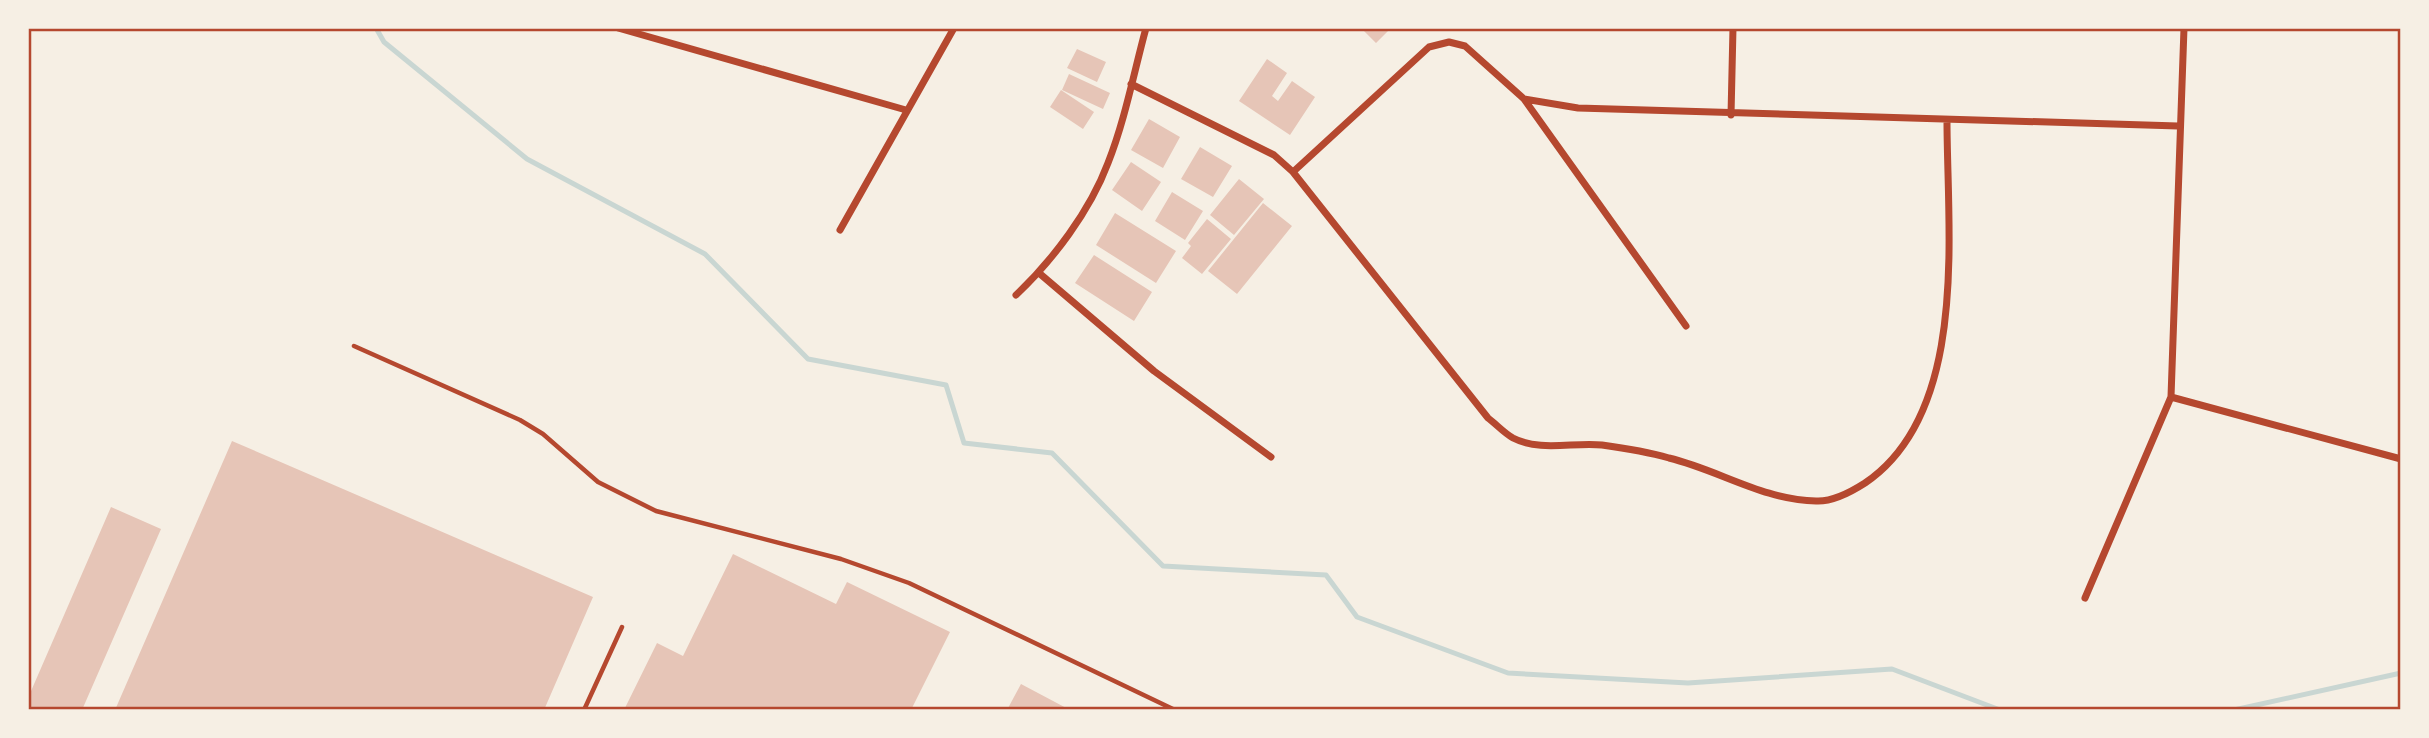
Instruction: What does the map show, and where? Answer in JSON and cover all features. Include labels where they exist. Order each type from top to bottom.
[{"type":"street","points":[[618,28],[906,110]]},
{"type":"street","points":[[840,230],[954,28]]},
{"type":"street","points":[[1016,295],[1039,273],[1089,200],[1108,163],[1146,28]]},
{"type":"street","points":[[1731,115],[1733,28]]},
{"type":"street","points":[[2085,598],[2171,397],[2178,126],[2184,28]]},
{"type":"street","points":[[1293,172],[1429,47],[1449,42],[1465,46],[1524,99],[1686,326]]},
{"type":"street","points":[[1131,84],[1274,155],[1293,172],[1488,418],[1514,438],[1549,446],[1600,445],[1671,458],[1775,496],[1819,502],[1849,493],[1876,475],[1904,445],[1930,393],[1946,319],[1947,121]]},
{"type":"street","points":[[1524,99],[1578,108],[1731,115],[2178,126]]},
{"type":"street","points":[[1039,273],[1154,371],[1271,457]]},
{"type":"street","points":[[2171,397],[2401,459]]},
{"type":"lane","points":[[354,346],[520,420],[542,434],[598,482],[656,511],[841,559],[909,583],[1175,710]]},
{"type":"lane","points":[[584,710],[622,627]]},
{"type":"building","points":[[1361,28],[1391,28],[1376,43]]},
{"type":"building","points":[[1077,49],[1106,62],[1097,82],[1067,68]]},
{"type":"building","points":[[1267,59],[1287,73],[1272,96],[1278,101],[1292,81],[1315,97],[1290,135],[1239,101]]},
{"type":"building","points":[[1069,74],[1110,93],[1103,109],[1062,90]]},
{"type":"building","points":[[1061,90],[1094,112],[1083,129],[1050,107]]},
{"type":"building","points":[[1149,119],[1180,137],[1163,168],[1131,150]]},
{"type":"building","points":[[1200,147],[1232,166],[1213,197],[1181,179]]},
{"type":"building","points":[[1131,162],[1161,182],[1142,211],[1112,190]]},
{"type":"building","points":[[1239,179],[1264,199],[1234,235],[1210,215]]},
{"type":"building","points":[[1172,192],[1203,211],[1185,240],[1155,221]]},
{"type":"building","points":[[1263,203],[1292,226],[1237,294],[1208,271]]},
{"type":"building","points":[[1115,213],[1176,251],[1156,283],[1096,245]]},
{"type":"building","points":[[1207,219],[1231,239],[1202,274],[1182,258],[1191,246],[1188,243]]},
{"type":"building","points":[[1094,255],[1152,292],[1134,321],[1075,283]]},
{"type":"building","points":[[232,441],[593,597],[544,710],[115,710]]},
{"type":"building","points":[[111,507],[161,529],[82,710],[28,710],[28,698]]},
{"type":"building","points":[[733,554],[836,604],[847,582],[950,632],[911,710],[624,710],[657,643],[683,656]]},
{"type":"building","points":[[1021,684],[1070,710],[1007,710]]},
{"type":"waterway","points":[[376,28],[384,42],[527,159],[705,254],[808,359],[946,385],[964,443],[1052,453],[1163,566],[1326,575],[1357,617],[1508,673],[1688,683],[1892,669],[2000,710]]},
{"type":"waterway","points":[[2234,710],[2401,673]]}]
